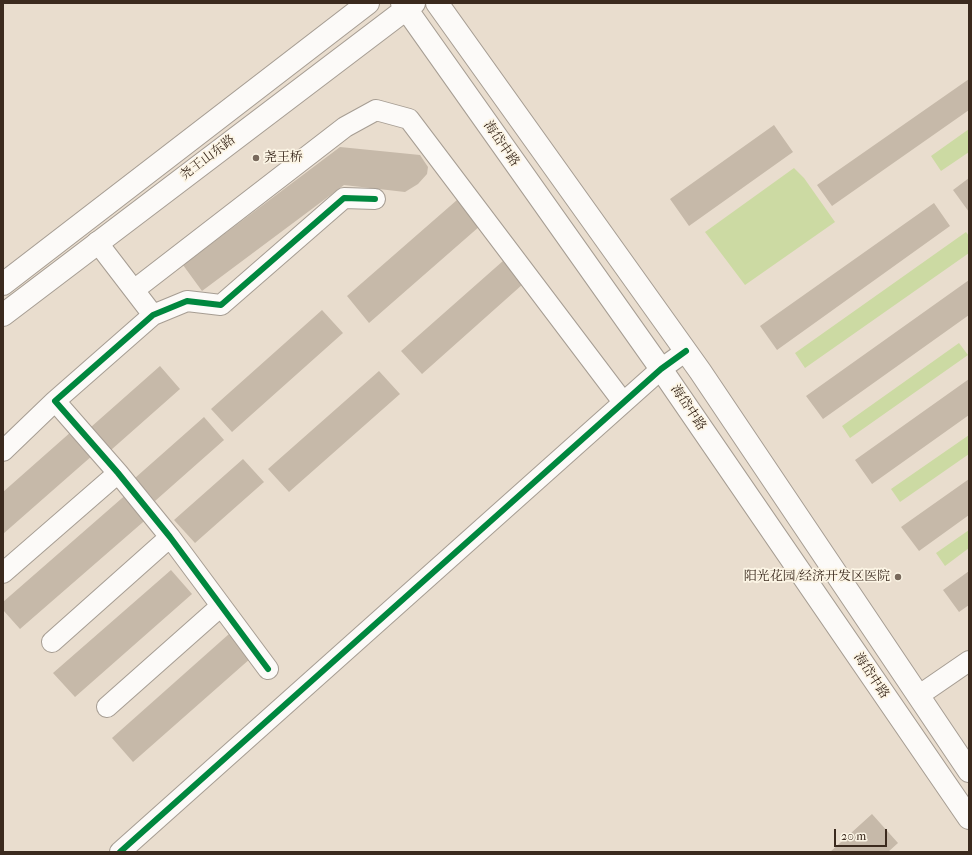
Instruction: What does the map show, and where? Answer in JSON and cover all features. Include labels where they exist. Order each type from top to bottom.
[{"type":"main road","name":"尧王山东路","points":[[3,284],[368,3]]},
{"type":"main road","points":[[437,3],[686,351],[969,771]]},
{"type":"main road","name":"尧王山东路","points":[[3,314],[407,5]]},
{"type":"main road","name":"海岱中路","points":[[407,5],[661,369],[969,818]]},
{"type":"street","points":[[134,290],[345,127],[376,110],[409,119],[623,402]]},
{"type":"street","points":[[3,451],[55,401],[154,315],[187,301],[221,304],[344,198],[375,199]]},
{"type":"street","points":[[90,248],[134,290],[154,315]]},
{"type":"street","points":[[120,852],[623,402],[661,369],[686,351]]},
{"type":"street","points":[[55,401],[118,473],[170,538],[268,669]]},
{"type":"street","points":[[3,573],[118,473]]},
{"type":"street","points":[[52,642],[170,538]]},
{"type":"street","points":[[107,707],[221,606]]},
{"type":"street","points":[[918,696],[969,660]]},
{"type":"green space","points":[[969,129],[969,152],[941,171],[931,156]]},
{"type":"green space","points":[[794,168],[804,178],[835,222],[745,285],[705,232]]},
{"type":"green space","points":[[966,232],[969,236],[969,253],[805,368],[795,353]]},
{"type":"green space","points":[[959,343],[968,355],[850,438],[842,426]]},
{"type":"green space","points":[[969,435],[969,454],[900,502],[891,489]]},
{"type":"green space","points":[[969,530],[969,548],[945,566],[936,553]]},
{"type":"building","points":[[969,79],[969,110],[832,206],[817,185]]},
{"type":"building","points":[[774,125],[793,152],[689,226],[670,199]]},
{"type":"building","points":[[340,147],[420,155],[428,167],[427,174],[418,184],[405,192],[344,185],[202,291],[183,265]]},
{"type":"building","points":[[969,178],[969,212],[953,190]]},
{"type":"building","points":[[465,193],[488,219],[369,323],[347,296]]},
{"type":"building","points":[[934,203],[950,226],[777,350],[760,326]]},
{"type":"building","points":[[512,253],[532,276],[422,374],[401,351]]},
{"type":"building","points":[[969,280],[969,315],[823,419],[806,396]]},
{"type":"building","points":[[322,310],[343,333],[232,432],[211,409]]},
{"type":"building","points":[[160,366],[180,389],[111,450],[91,427]]},
{"type":"building","points":[[379,371],[400,394],[289,492],[268,469]]},
{"type":"building","points":[[969,379],[969,415],[872,484],[855,460]]},
{"type":"building","points":[[204,417],[224,440],[155,501],[135,478]]},
{"type":"building","points":[[72,431],[93,455],[3,534],[3,492]]},
{"type":"building","points":[[243,459],[264,482],[195,543],[174,520]]},
{"type":"building","points":[[969,479],[969,515],[919,551],[901,527]]},
{"type":"building","points":[[129,492],[150,516],[20,629],[3,610],[3,602]]},
{"type":"building","points":[[171,570],[192,594],[75,697],[53,673]]},
{"type":"building","points":[[969,571],[969,605],[959,612],[943,590]]},
{"type":"building","points":[[229,634],[251,658],[133,762],[112,738]]},
{"type":"building","points":[[872,814],[898,843],[888,852],[830,852]]},
{"type":"cycle path","points":[[268,669],[170,537],[118,473],[55,401],[153,315],[187,301],[221,305],[344,198],[375,199]]},
{"type":"cycle path","points":[[120,852],[661,369],[686,351]]},
{"type":"place","name":"尧王桥","points":[[256,158]]},
{"type":"place","name":"阳光花园/经济开发区医院","points":[[898,577]]}]
